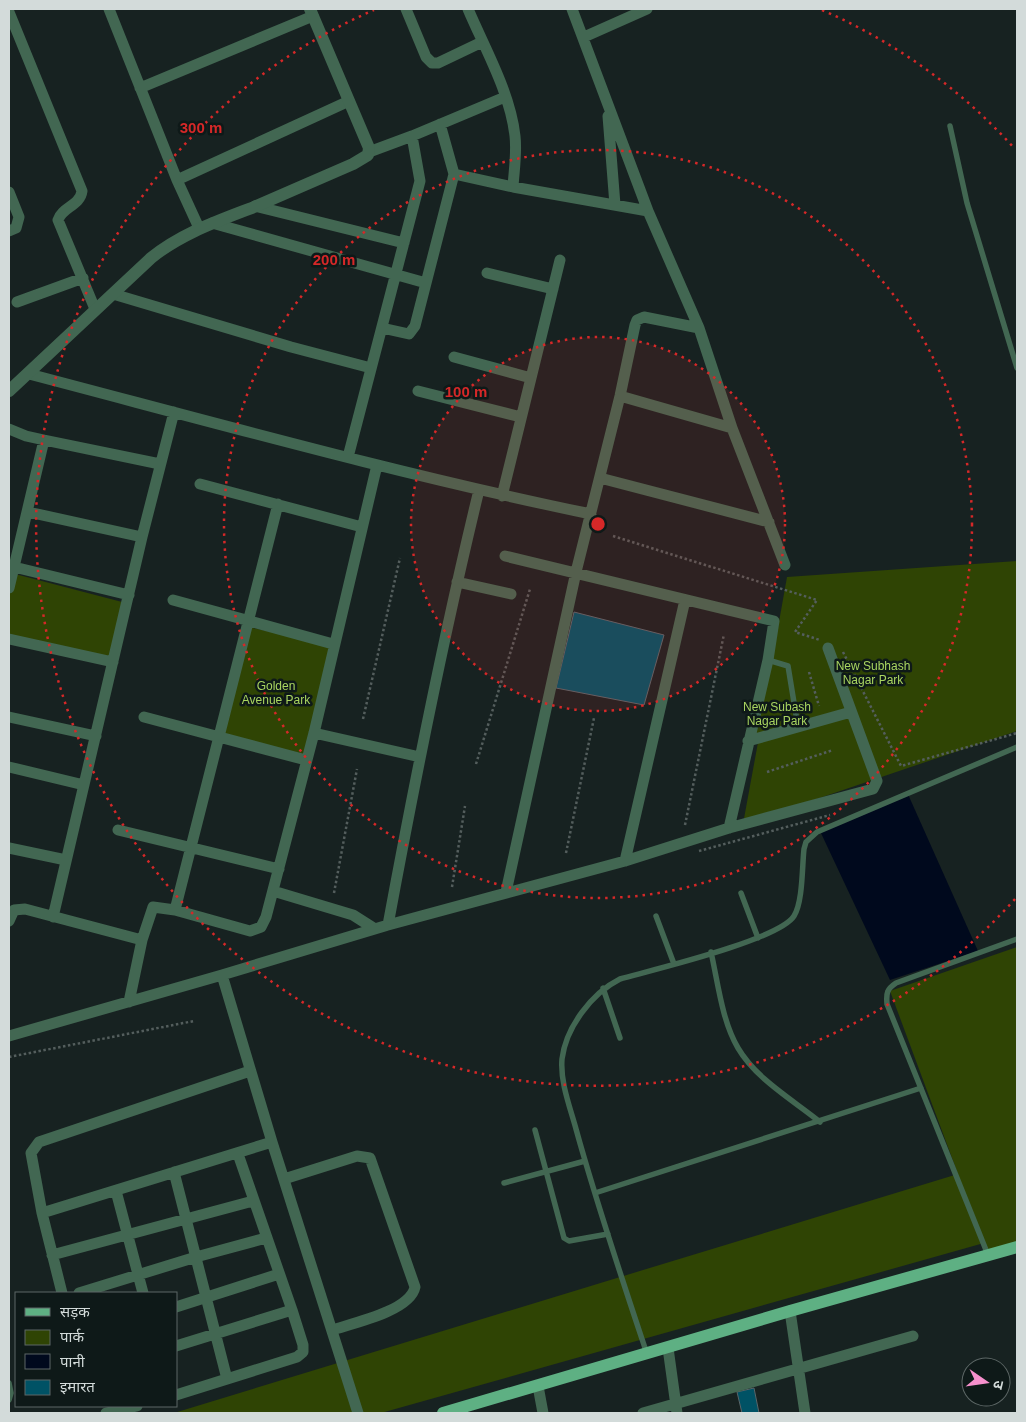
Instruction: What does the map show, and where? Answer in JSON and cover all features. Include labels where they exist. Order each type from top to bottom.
[{"type":"main road","points":[[443,1413],[790,1311],[1017,1247]]},
{"type":"street","points":[[109,9],[177,180],[199,228]]},
{"type":"street","points":[[406,9],[426,57],[432,63],[438,63],[482,42]]},
{"type":"street","points":[[468,9],[505,97],[515,136],[513,187]]},
{"type":"street","points":[[572,9],[584,36],[607,104],[648,211],[699,328],[732,428],[785,565]]},
{"type":"street","points":[[584,36],[648,9]]},
{"type":"street","points":[[9,12],[82,191],[78,201],[60,215],[58,220],[95,309]]},
{"type":"street","points":[[140,88],[311,12],[369,152]]},
{"type":"street","points":[[10,386],[29,374],[95,309],[158,252],[199,228],[353,164],[365,158],[369,152],[505,97]]},
{"type":"street","points":[[177,180],[349,101]]},
{"type":"street","points":[[607,104],[615,205]]},
{"type":"street","points":[[382,328],[412,333],[454,174],[440,124]]},
{"type":"street","points":[[348,457],[420,181],[412,136]]},
{"type":"street","points":[[454,174],[513,187],[648,211]]},
{"type":"street","points":[[9,192],[19,217],[16,228],[9,231]]},
{"type":"street","points":[[255,206],[404,244]]},
{"type":"street","points":[[212,223],[426,283]]},
{"type":"street","points":[[502,496],[560,260]]},
{"type":"street","points":[[487,273],[553,289]]},
{"type":"street","points":[[17,302],[83,278]]},
{"type":"street","points":[[113,294],[290,347],[371,368]]},
{"type":"street","points":[[506,892],[576,572],[638,320],[644,317],[699,328]]},
{"type":"street","points":[[454,357],[531,378]]},
{"type":"street","points":[[29,374],[377,465],[502,496],[591,514]]},
{"type":"street","points":[[418,391],[521,417]]},
{"type":"street","points":[[620,396],[732,428]]},
{"type":"street","points":[[53,917],[142,537],[174,412]]},
{"type":"street","points":[[9,429],[26,436],[160,464]]},
{"type":"street","points":[[9,588],[44,440]]},
{"type":"street","points":[[129,1002],[142,940],[153,907],[175,910],[250,931],[257,929],[264,923],[314,733],[333,644],[377,465]]},
{"type":"street","points":[[600,478],[769,522]]},
{"type":"street","points":[[200,484],[362,527]]},
{"type":"street","points":[[388,924],[420,757],[457,582],[479,490]]},
{"type":"street","points":[[175,910],[278,504]]},
{"type":"street","points":[[28,512],[142,537]]},
{"type":"street","points":[[505,556],[684,600],[772,619],[775,624],[768,660],[729,828]]},
{"type":"street","points":[[14,566],[129,595]]},
{"type":"street","points":[[457,582],[511,594]]},
{"type":"street","points":[[173,600],[333,644]]},
{"type":"street","points":[[625,861],[684,600]]},
{"type":"street","points":[[9,639],[114,662]]},
{"type":"street","points":[[9,1036],[222,975],[388,924],[625,861],[729,828],[873,789],[877,781],[828,648]]},
{"type":"street","points":[[748,741],[851,712]]},
{"type":"street","points":[[9,717],[96,736]]},
{"type":"street","points":[[144,717],[306,760]]},
{"type":"street","points":[[314,733],[420,757]]},
{"type":"street","points":[[9,767],[84,785]]},
{"type":"street","points":[[118,830],[279,869]]},
{"type":"street","points":[[9,848],[66,860]]},
{"type":"street","points":[[273,891],[353,915],[375,929]]},
{"type":"street","points":[[9,921],[12,913],[18,909],[142,940]]},
{"type":"street","points":[[222,975],[272,1142],[358,1413]]},
{"type":"street","points":[[62,1292],[42,1213],[30,1153],[39,1142],[250,1070]]},
{"type":"street","points":[[42,1213],[272,1142]]},
{"type":"street","points":[[178,1393],[291,1360],[302,1352],[303,1345],[292,1310],[238,1154]]},
{"type":"street","points":[[284,1179],[357,1156],[370,1158],[415,1287],[411,1297],[399,1307],[332,1330]]},
{"type":"street","points":[[174,1172],[227,1379]]},
{"type":"street","points":[[116,1191],[144,1292]]},
{"type":"street","points":[[52,1255],[253,1200]]},
{"type":"street","points":[[82,1292],[196,1256],[266,1238]]},
{"type":"street","points":[[178,1306],[279,1274]]},
{"type":"street","points":[[178,1345],[292,1310]]},
{"type":"street","points":[[790,1311],[800,1367],[805,1413]]},
{"type":"street","points":[[643,1413],[676,1408],[800,1367],[913,1336]]},
{"type":"street","points":[[668,1348],[676,1408]]},
{"type":"street","points":[[538,1386],[543,1413]]},
{"type":"street","points":[[105,1413],[133,1407]]},
{"type":"lane","points":[[950,126],[967,203],[1017,368]]},
{"type":"lane","points":[[768,660],[788,666],[798,727]]},
{"type":"lane","points":[[646,1354],[595,1193],[562,1077],[562,1057],[569,1035],[593,999],[603,988],[620,979],[758,938],[788,922],[794,917],[799,899],[806,842],[817,832],[1017,747]]},
{"type":"lane","points":[[741,893],[758,938]]},
{"type":"lane","points":[[656,916],[674,964]]},
{"type":"lane","points":[[988,1255],[887,1004],[887,991],[896,983],[1017,940]]},
{"type":"lane","points":[[711,952],[730,1032],[737,1047],[757,1071],[820,1122]]},
{"type":"lane","points":[[603,988],[620,1038]]},
{"type":"lane","points":[[595,1193],[921,1088]]},
{"type":"lane","points":[[535,1130],[563,1235],[566,1240],[608,1234]]},
{"type":"lane","points":[[504,1183],[585,1160]]},
{"type":"lane","points":[[9,1383],[11,1393],[9,1400]]},
{"type":"path","points":[[363,720],[400,558]]},
{"type":"path","points":[[476,764],[530,589]]},
{"type":"path","points":[[684,825],[724,634]]},
{"type":"path","points":[[809,672],[819,706]]},
{"type":"path","points":[[566,853],[594,718]]},
{"type":"path","points":[[901,766],[1017,733]]},
{"type":"path","points":[[766,772],[833,750]]},
{"type":"path","points":[[334,893],[357,769]]},
{"type":"path","points":[[452,887],[465,806]]},
{"type":"path","points":[[9,1057],[194,1021]]},
{"type":"green space","name":"New Subhash Nagar Park","points":[[1017,561],[1017,731],[743,824],[759,737],[754,738],[772,661],[787,577]]},
{"type":"green space","points":[[15,574],[126,603],[113,661],[9,638],[9,597]]},
{"type":"green space","name":"Golden Avenue Park","points":[[248,627],[332,645],[305,758],[220,737]]},
{"type":"green space","points":[[1017,947],[1017,1244],[988,1252],[984,1243],[381,1413],[174,1413],[958,1174],[890,991]]},
{"type":"water","points":[[907,792],[978,951],[890,980],[820,831]]},
{"type":"building","points":[[574,612],[664,635],[644,705],[556,688]]},
{"type":"building","points":[[754,1388],[759,1413],[742,1413],[737,1392]]},
{"type":"park label","name":"New Subash Nagar Park","points":[[777,714]]}]
